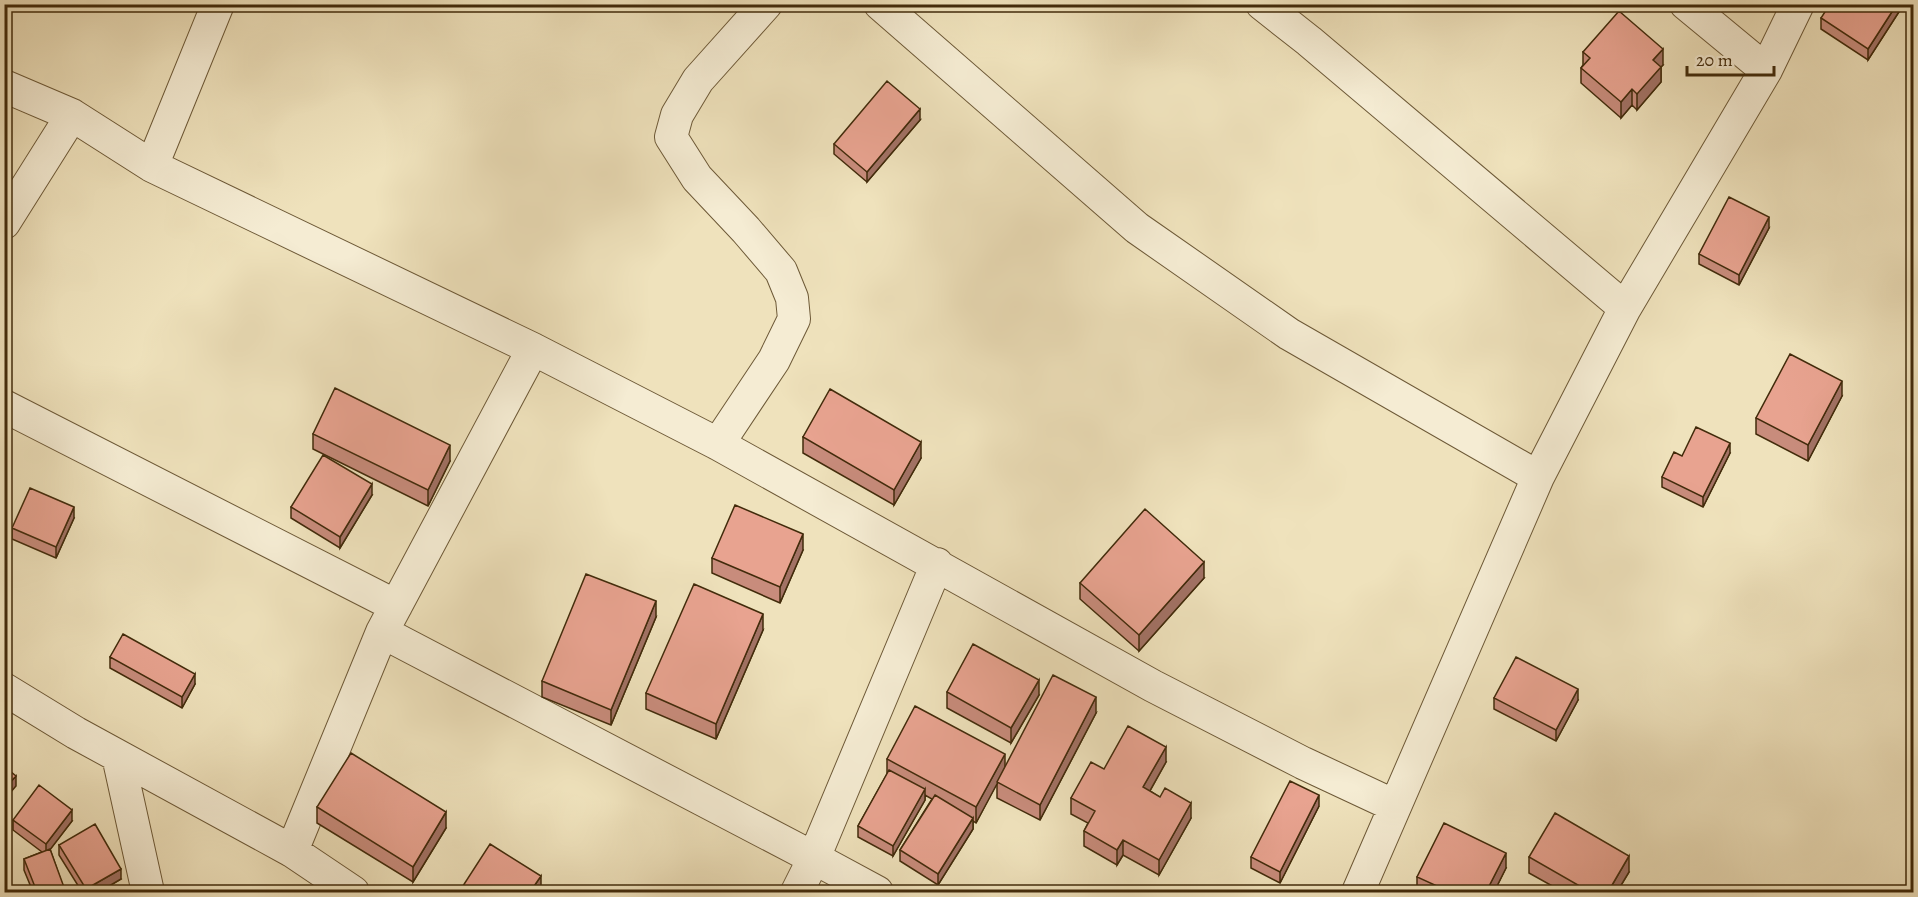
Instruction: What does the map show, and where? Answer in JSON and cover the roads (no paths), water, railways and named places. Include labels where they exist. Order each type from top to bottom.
[{"type":"street","points":[[152,166],[218,4]]},
{"type":"street","points":[[718,444],[774,360],[794,319],[792,298],[781,271],[697,178],[671,137],[677,115],[698,80],[766,4]]},
{"type":"street","points":[[880,4],[1137,228],[1289,334],[1538,477]]},
{"type":"street","points":[[1262,4],[1309,41],[1625,308]]},
{"type":"street","points":[[1686,4],[1766,70]]},
{"type":"street","points":[[1358,892],[1538,477],[1625,308],[1766,70],[1798,4]]},
{"type":"street","points":[[4,86],[72,115],[152,166],[533,349],[718,444],[1153,686],[1303,763],[1395,806]]},
{"type":"street","points":[[4,223],[72,115]]},
{"type":"street","points":[[292,851],[389,619],[533,349]]},
{"type":"street","points":[[4,406],[877,892]]},
{"type":"street","points":[[797,892],[814,858],[937,564]]},
{"type":"street","points":[[4,689],[118,756],[292,851],[352,892]]},
{"type":"street","points":[[118,756],[147,892]]}]
